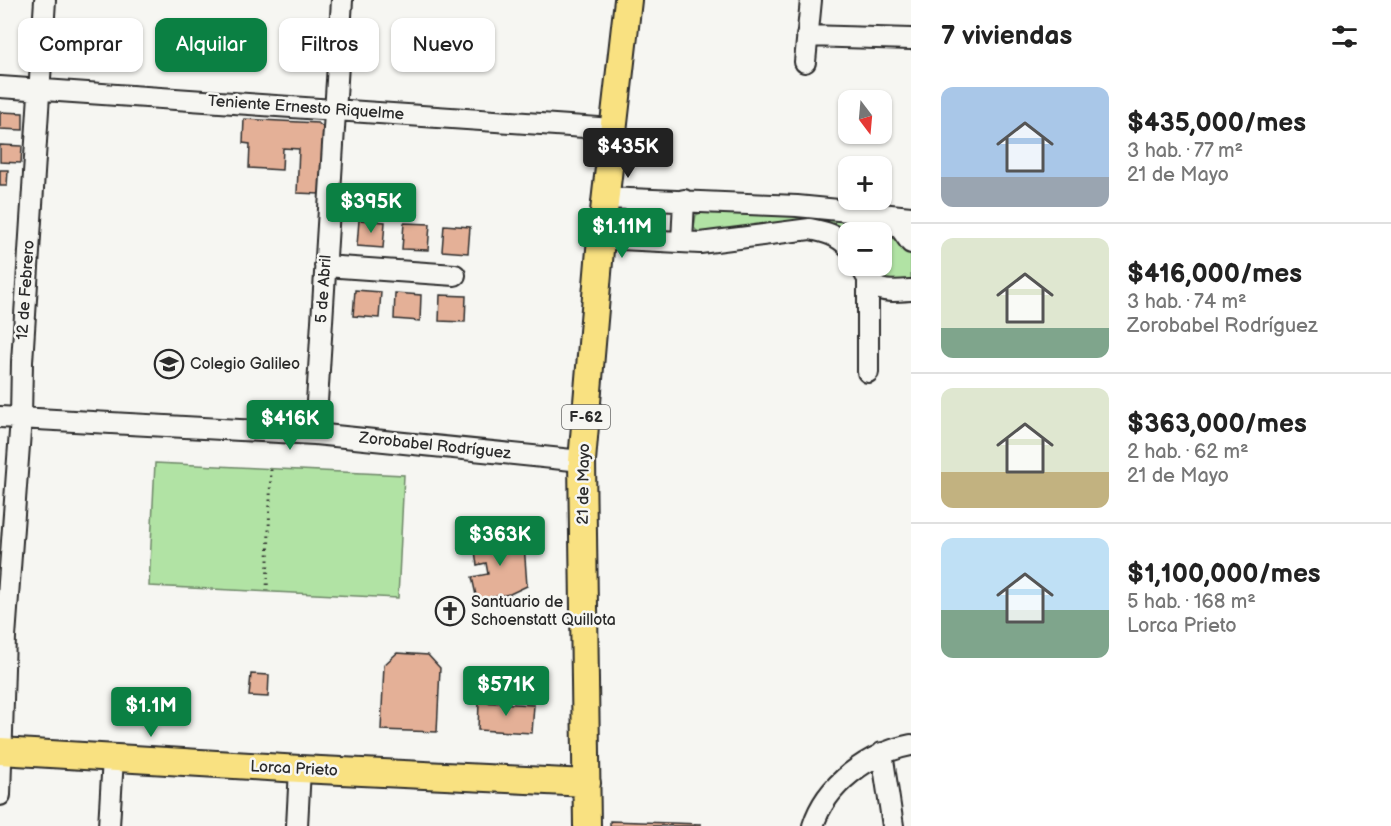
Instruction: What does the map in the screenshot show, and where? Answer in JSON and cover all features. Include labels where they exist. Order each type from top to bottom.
[{"type":"main road","name":"21 de Mayo","points":[[587,826],[582,461],[601,238],[628,0]]},
{"type":"main road","name":"Lorca Prieto","points":[[1,751],[587,783]]},
{"type":"street","name":"12 de Febrero","points":[[0,795],[6,538],[21,418],[22,362],[45,0]]},
{"type":"street","name":"5 de Abril","points":[[315,434],[342,0]]},
{"type":"street","points":[[805,62],[811,0]]},
{"type":"street","points":[[807,36],[911,39]]},
{"type":"street","name":"Teniente Ernesto Riquelme","points":[[0,87],[613,129]]},
{"type":"street","points":[[606,198],[797,206],[911,217]]},
{"type":"street","points":[[682,242],[684,200]]},
{"type":"street","points":[[891,215],[911,243]]},
{"type":"street","points":[[601,238],[700,243],[810,229],[838,237]]},
{"type":"street","points":[[326,266],[455,275]]},
{"type":"street","points":[[864,276],[868,372]]},
{"type":"street","points":[[867,276],[877,288],[888,292],[911,290]]},
{"type":"street","name":"Zorobabel Rodríguez","points":[[0,417],[315,434],[582,461]]},
{"type":"street","points":[[813,826],[821,807],[846,777],[882,753],[911,745]]},
{"type":"street","points":[[882,753],[893,826]]},
{"type":"street","points":[[109,826],[113,758]]},
{"type":"street","points":[[297,826],[300,769]]},
{"type":"path","points":[[267,591],[271,469]]},
{"type":"green space","points":[[712,208],[885,222],[838,222],[838,237],[703,237],[694,228],[696,215]]},
{"type":"green space","points":[[892,227],[911,253],[911,280],[884,283],[878,276],[892,276]]},
{"type":"green space","points":[[155,463],[404,475],[398,598],[149,586]]},
{"type":"building","points":[[0,112],[23,113],[23,130],[0,129]]},
{"type":"building","points":[[244,119],[318,123],[324,128],[320,194],[297,193],[299,149],[283,148],[282,170],[249,168],[250,144],[243,143]]},
{"type":"building","points":[[0,145],[22,146],[21,163],[0,162]]},
{"type":"building","points":[[0,170],[8,170],[7,186],[0,186]]},
{"type":"building","points":[[359,220],[385,222],[383,248],[357,246]]},
{"type":"building","points":[[404,223],[430,224],[428,250],[402,249]]},
{"type":"building","points":[[444,225],[470,227],[468,253],[442,251]]},
{"type":"building","points":[[355,290],[381,292],[379,318],[353,316]]},
{"type":"building","points":[[395,293],[421,295],[420,321],[394,319]]},
{"type":"building","points":[[440,295],[466,296],[465,322],[439,321]]},
{"type":"building","points":[[507,530],[509,540],[524,544],[527,586],[510,594],[477,600],[472,577],[488,574],[486,563],[477,565],[474,544],[489,541],[488,534]]},
{"type":"building","points":[[397,653],[428,655],[440,668],[437,732],[381,730],[384,665]]},
{"type":"building","points":[[251,674],[269,675],[268,697],[249,696]]},
{"type":"building","points":[[479,702],[534,705],[532,733],[478,730]]},
{"type":"building","points":[[610,821],[701,824],[701,826],[610,826]]},
{"type":"place","name":"Colegio Galileo","points":[[169,364]]},
{"type":"place","name":"Santuario de Schoenstatt Quillota","points":[[450,611]]}]
